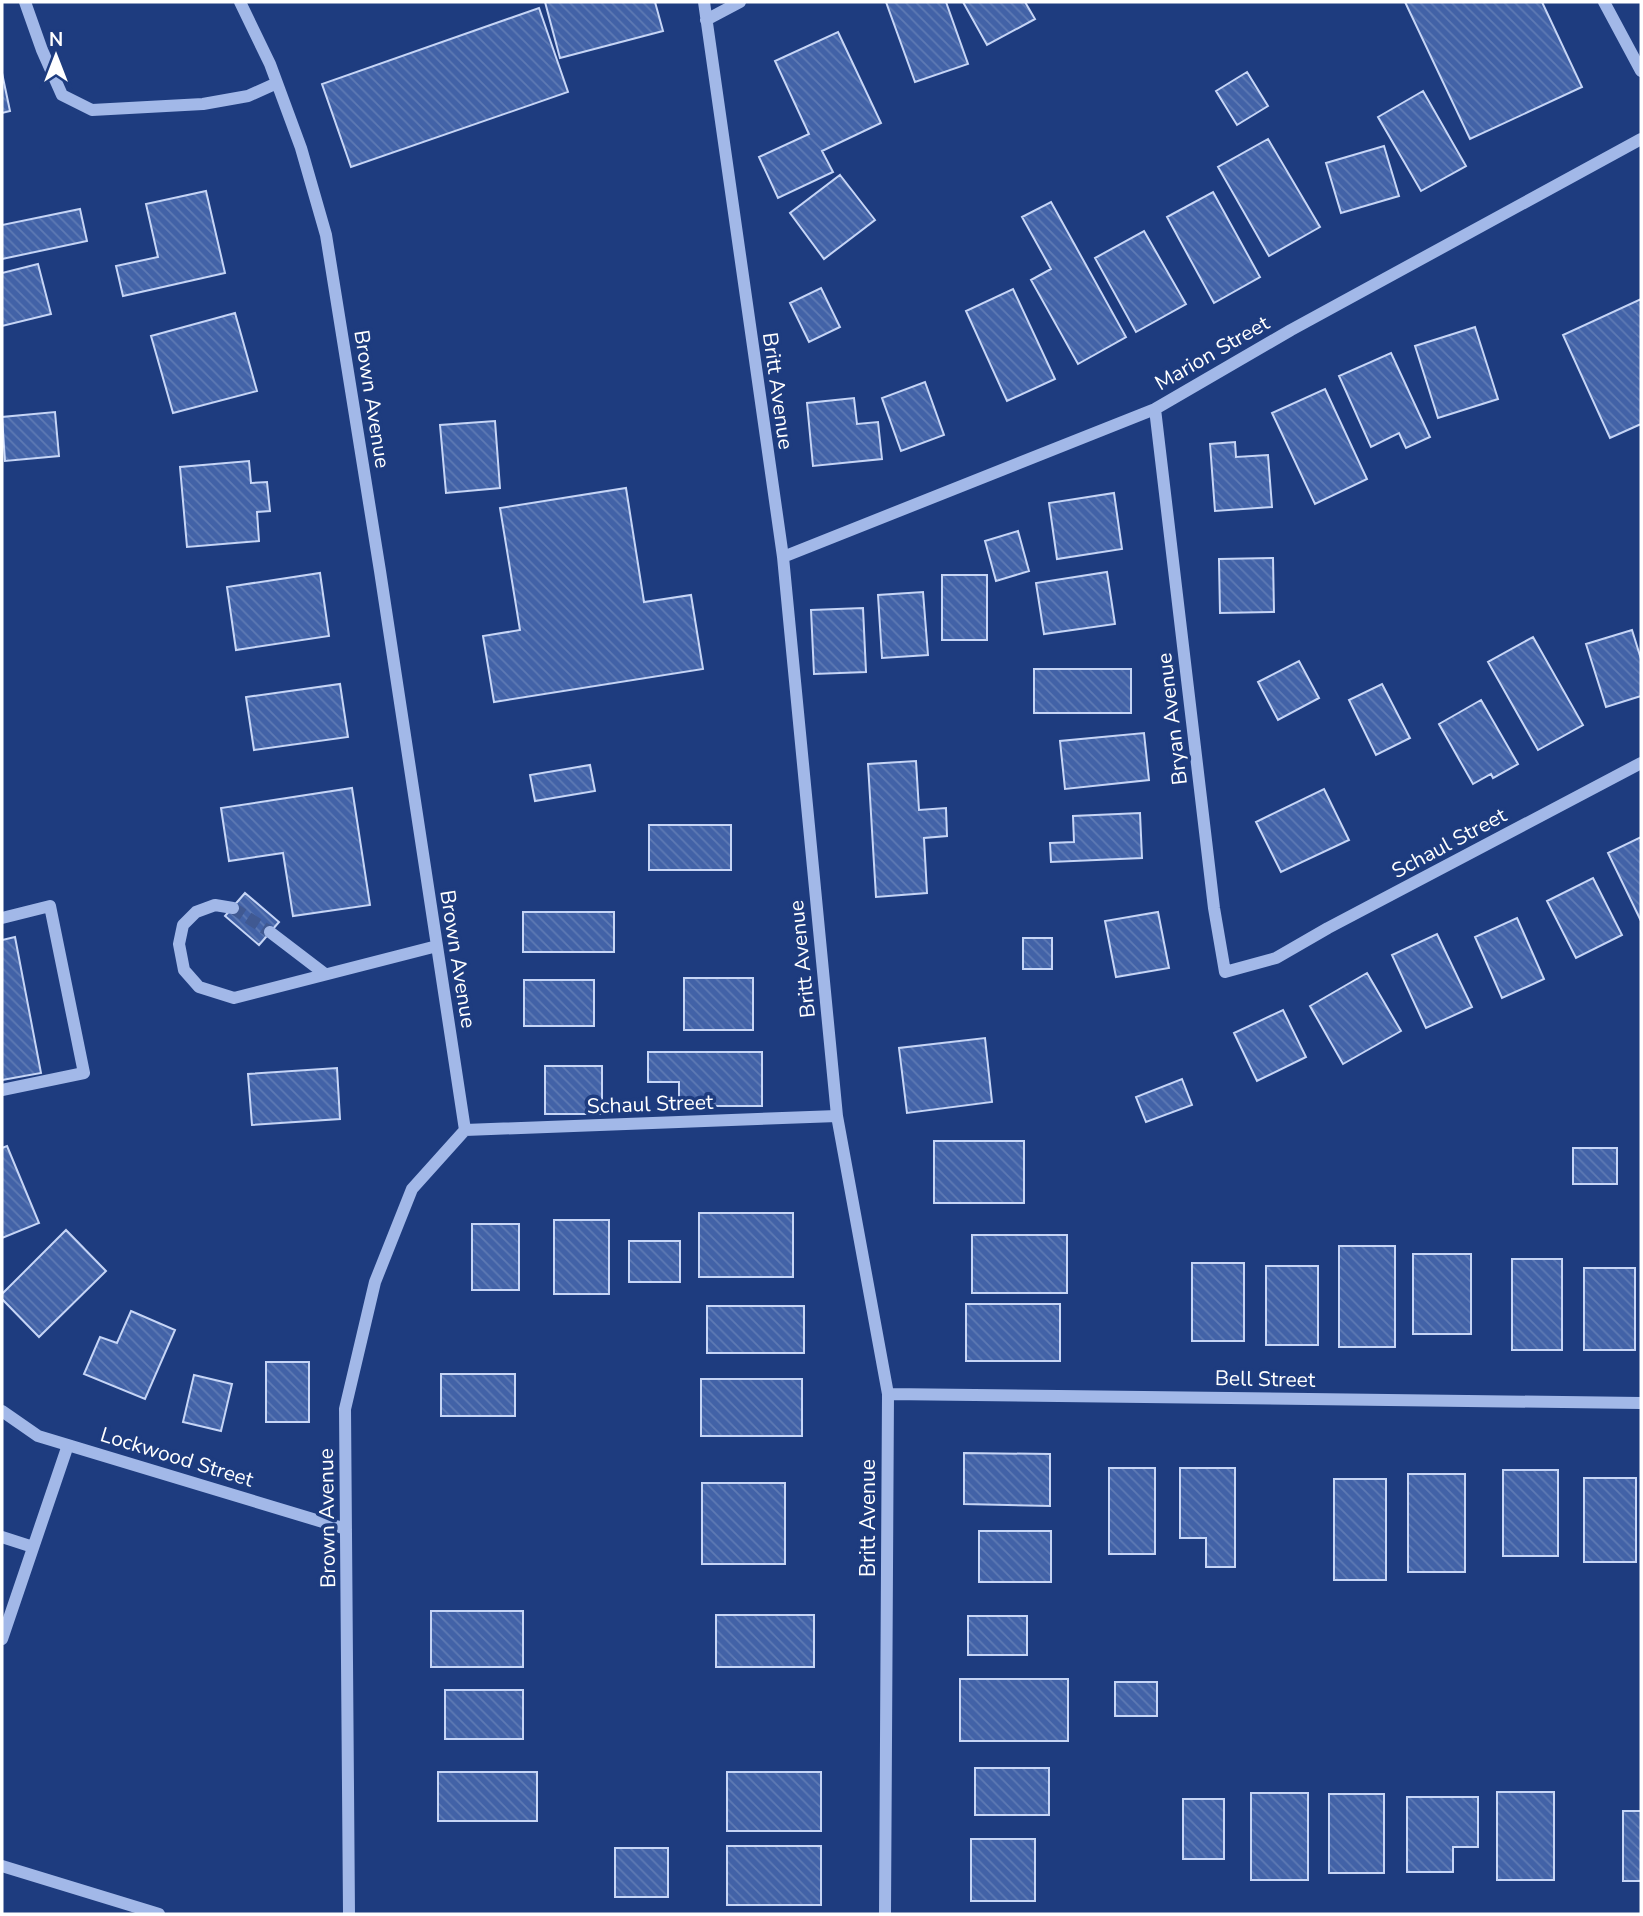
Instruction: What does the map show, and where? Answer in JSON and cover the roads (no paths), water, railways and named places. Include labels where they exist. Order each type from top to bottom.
[{"type":"street","points":[[25,2],[62,95],[92,110],[203,104],[248,96],[277,83]]},
{"type":"street","name":"Brown Avenue","points":[[240,2],[277,83],[301,148],[326,235],[465,1130],[412,1189],[376,1282],[345,1409],[349,1914]]},
{"type":"street","name":"Britt Avenue","points":[[704,2],[783,557],[837,1116],[888,1394],[885,1914]]},
{"type":"street","points":[[706,20],[740,2]]},
{"type":"street","points":[[1604,2],[1641,71]]},
{"type":"street","name":"Marion Street","points":[[783,557],[1155,409],[1291,330],[1641,139]]},
{"type":"street","name":"Bryan Avenue","points":[[1155,409],[1214,908],[1225,972],[1276,958]]},
{"type":"street","name":"Schaul Street","points":[[1276,958],[1641,763]]},
{"type":"street","points":[[233,908],[215,905],[196,912],[183,925],[179,944],[184,970],[199,988],[234,998],[437,946]]},
{"type":"street","points":[[2,918],[50,906],[84,1073],[2,1090]]},
{"type":"street","points":[[270,932],[325,974]]},
{"type":"street","name":"Schaul Street","points":[[465,1130],[837,1116]]},
{"type":"street","name":"Bell Street","points":[[888,1394],[1641,1403]]},
{"type":"street","name":"Lockwood Street","points":[[2,1410],[38,1436],[346,1529]]},
{"type":"street","points":[[2,1639],[68,1445]]},
{"type":"street","points":[[2,1537],[33,1547]]},
{"type":"street","points":[[2,1866],[159,1914]]},
{"type":"tunnel","points":[[233,908],[270,932]]}]
